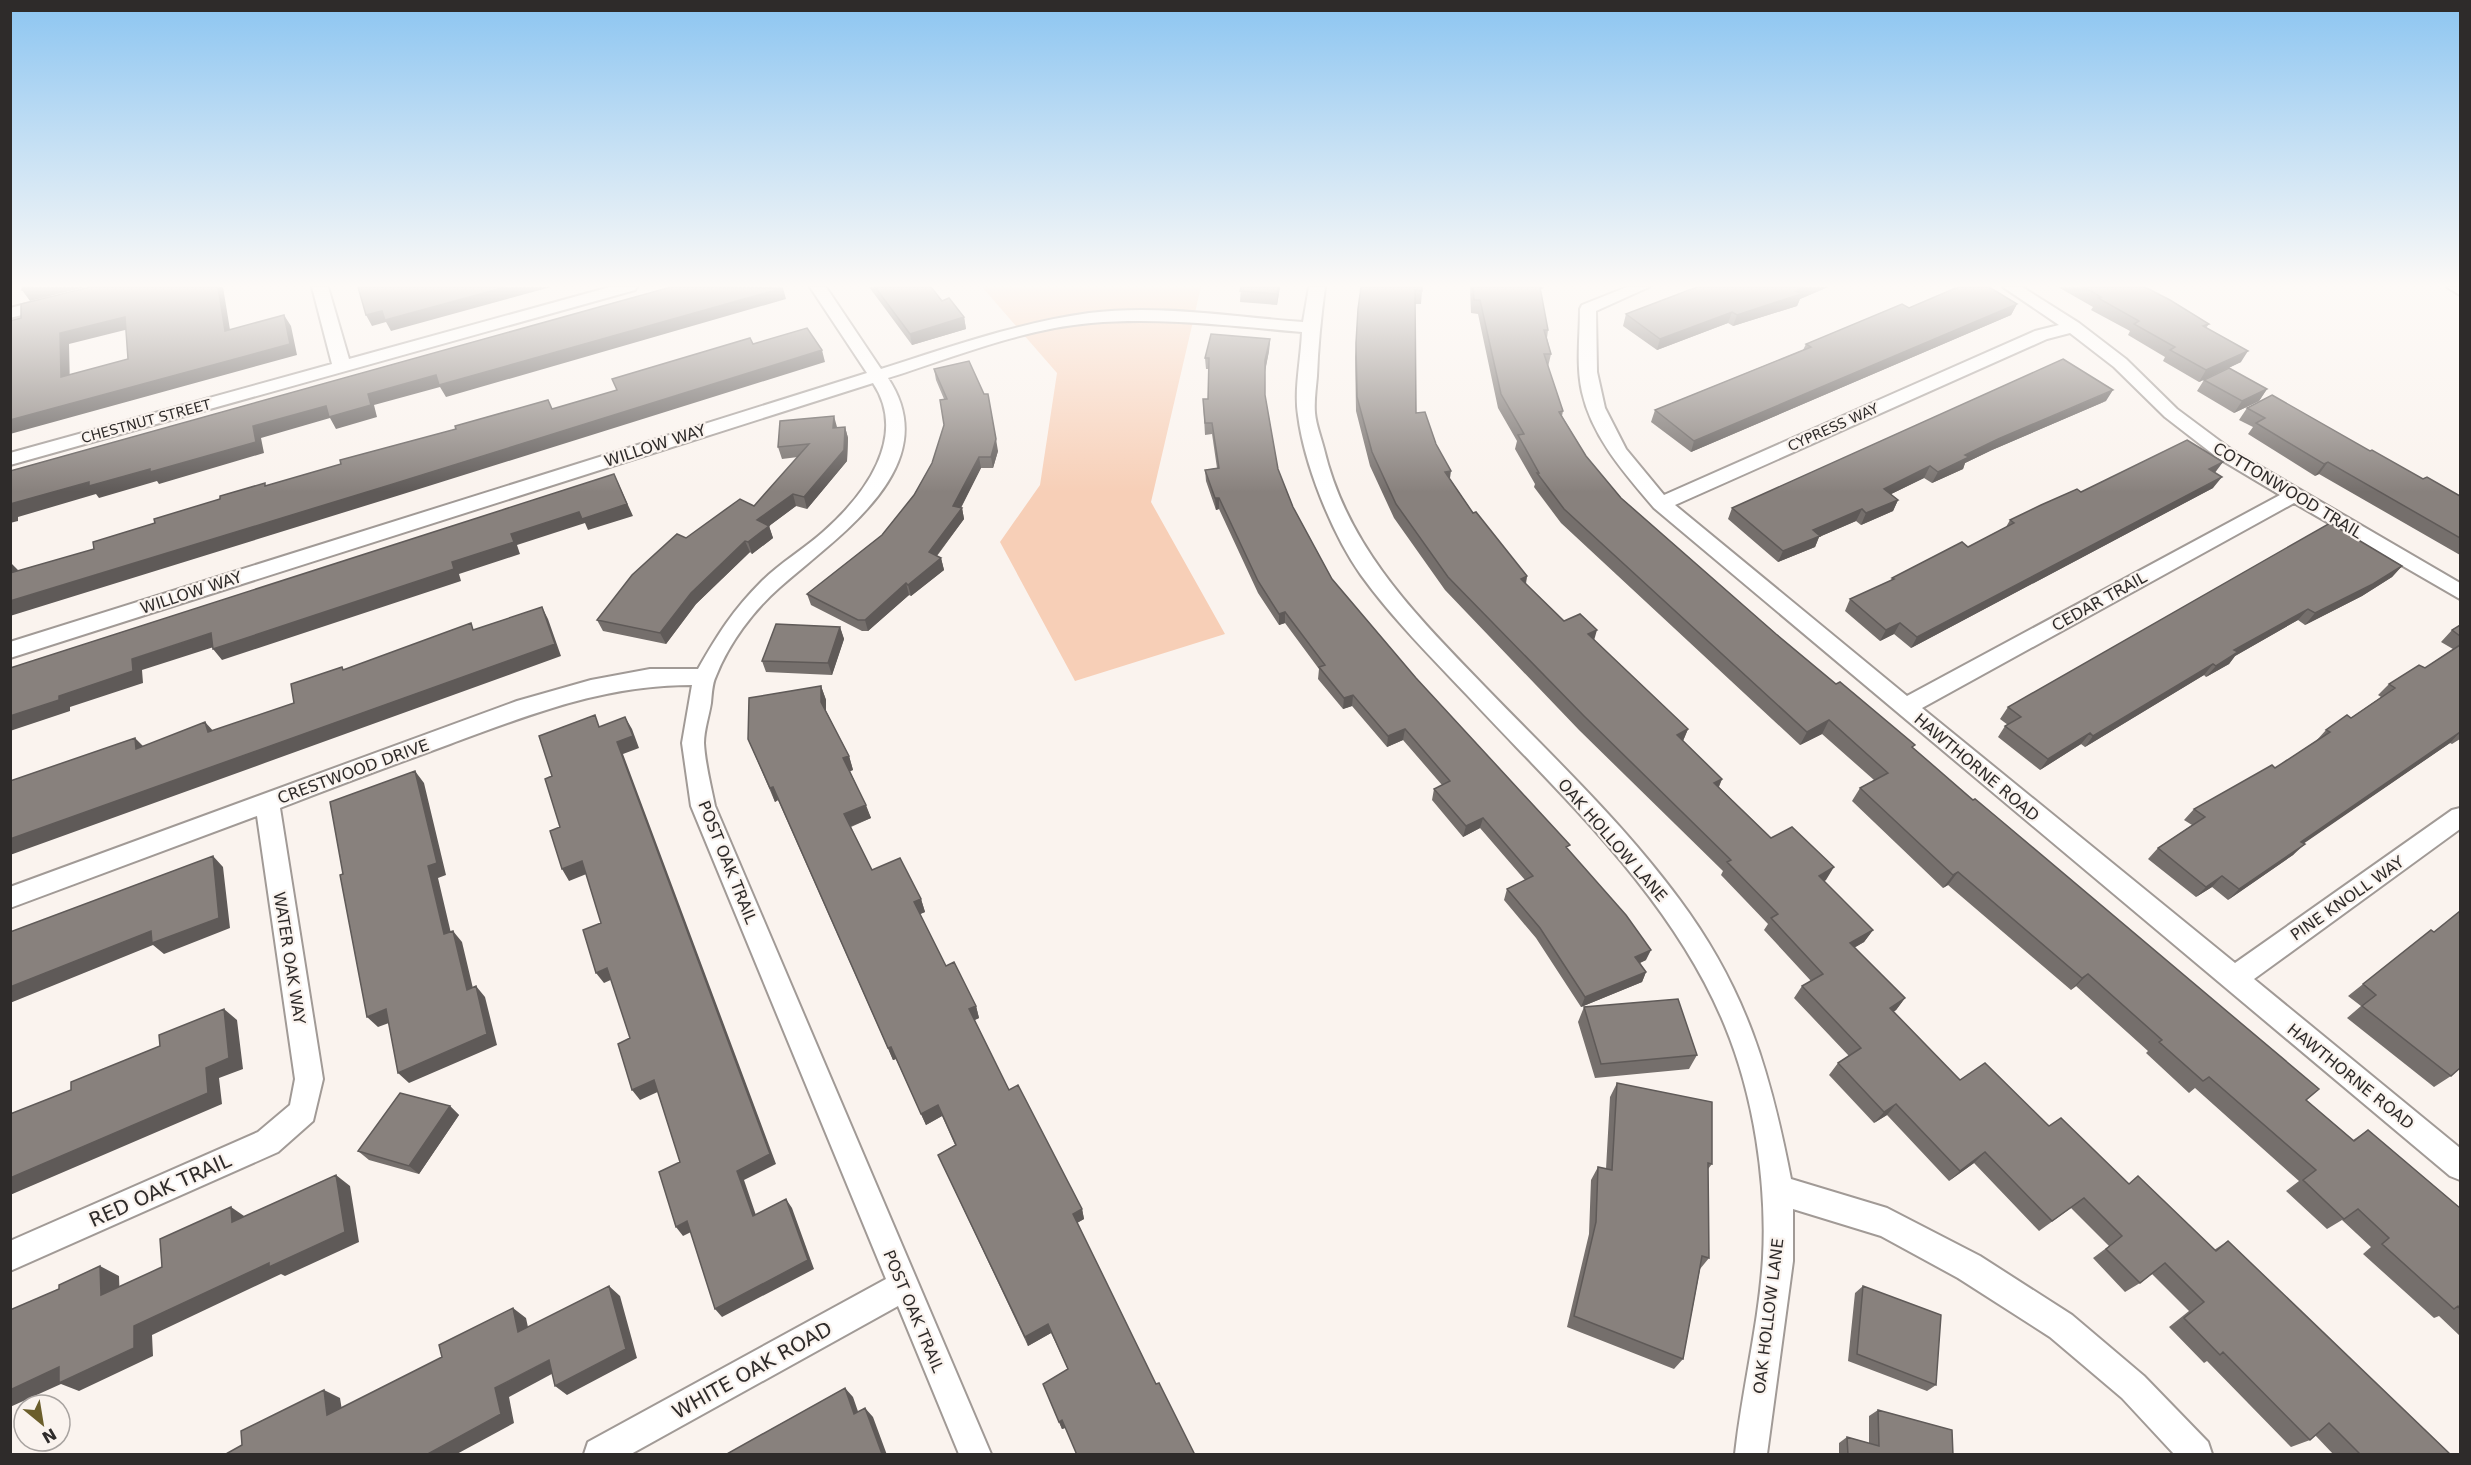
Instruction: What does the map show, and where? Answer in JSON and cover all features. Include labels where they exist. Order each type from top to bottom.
[{"type":"street","points":[[339,355],[342,367]]},
{"type":"street","name":"CHESTNUT STREET","points":[[10,459],[384,355]]},
{"type":"street","name":"POST OAK TRAIL","points":[[865,355],[890,395],[897,424],[890,459],[865,502],[830,537],[771,584],[735,623],[704,677],[693,743],[703,806],[975,1455]]},
{"type":"street","name":"WILLOW WAY","points":[[10,650],[941,355]]},
{"type":"street","name":"OAK HOLLOW LANE","points":[[1309,355],[1306,413],[1319,468],[1338,514],[1368,570],[1422,634],[1615,838],[1683,925],[1708,963],[1739,1027],[1763,1107],[1779,1190],[1778,1262],[1751,1455]]},
{"type":"street","name":"HAWTHORNE ROAD","points":[[1590,355],[1591,390],[1604,424],[1627,464],[1661,504],[2460,1166]]},
{"type":"street","name":"CYPRESS WAY","points":[[1661,504],[1995,355]]},
{"type":"street","name":"COTTONWOOD TRAIL","points":[[2110,355],[2189,427],[2226,454],[2460,592]]},
{"type":"street","name":"CEDAR TRAIL","points":[[1905,707],[2294,495]]},
{"type":"street","name":"CRESTWOOD DRIVE","points":[[10,898],[525,707],[591,688],[650,677],[704,677]]},
{"type":"street","name":"WATER OAK WAY","points":[[267,803],[309,1079],[303,1112]]},
{"type":"street","name":"PINE KNOLL WAY","points":[[2233,979],[2460,817]]},
{"type":"street","name":"RED OAK TRAIL","points":[[10,1256],[268,1142],[303,1112]]},
{"type":"street","points":[[1779,1190],[1887,1223],[1969,1267],[2061,1326],[2133,1387],[2196,1455]]},
{"type":"street","name":"WHITE OAK ROAD","points":[[600,1455],[904,1286]]},
{"type":"shaded area","points":[[1042,355],[1185,355],[1151,502],[1225,634],[1075,681],[1000,542],[1040,485],[1057,373]]},
{"type":"building","points":[[10,355],[61,355],[61,377],[128,359],[128,355],[248,355],[10,420]]},
{"type":"building","points":[[425,355],[544,355],[439,385],[436,375],[368,394],[371,405],[329,417],[326,406],[253,426],[256,442],[150,472],[150,469],[89,486],[89,482],[10,504],[10,471]]},
{"type":"building","points":[[692,355],[805,355],[10,601],[10,573],[94,549],[93,542],[155,523],[154,519],[220,499],[220,496],[265,483],[265,486],[341,464],[340,460],[456,429],[455,426],[548,400],[552,409],[617,390],[612,379]]},
{"type":"building","points":[[1206,355],[1266,355],[1265,395],[1278,469],[1293,507],[1332,579],[1416,678],[1570,845],[1566,847],[1626,915],[1651,950],[1635,957],[1646,972],[1585,997],[1540,928],[1507,889],[1533,876],[1483,818],[1466,826],[1434,789],[1450,781],[1405,729],[1388,736],[1353,695],[1344,698],[1319,667],[1325,665],[1285,612],[1279,614],[1258,581],[1219,498],[1215,498],[1205,470],[1219,468],[1212,423],[1205,423],[1203,399],[1208,399],[1209,358],[1205,358]]},
{"type":"building","points":[[1356,355],[1416,355],[1416,413],[1425,412],[1436,444],[1451,471],[1445,472],[1473,513],[1476,512],[1527,576],[1521,579],[1564,621],[1580,614],[1597,630],[1588,634],[1688,729],[1677,735],[1722,779],[1714,783],[1771,838],[1792,827],[1834,867],[1819,876],[1873,930],[1850,943],[1905,998],[1890,1008],[1960,1080],[1985,1063],[2049,1126],[2061,1118],[2129,1184],[2138,1176],[2216,1251],[2228,1241],[2451,1455],[2361,1455],[2329,1423],[2310,1440],[2223,1352],[2220,1355],[2184,1318],[2204,1302],[2165,1263],[2140,1283],[2106,1249],[2122,1236],[2084,1198],[2052,1221],[1985,1152],[1960,1171],[1896,1104],[1884,1112],[1838,1063],[1861,1048],[1802,986],[1823,974],[1771,918],[1778,914],[1727,862],[1731,860],[1584,716],[1448,577],[1396,504],[1372,452],[1357,397]]},
{"type":"building","points":[[1492,355],[1544,355],[1563,411],[1559,412],[1586,456],[1621,498],[1776,634],[1836,684],[1840,682],[1915,745],[1912,747],[1973,800],[1975,799],[1999,819],[2319,1089],[2306,1100],[2354,1141],[2368,1130],[2460,1208],[2460,1309],[2458,1306],[2454,1309],[2382,1244],[2389,1238],[2358,1209],[2344,1219],[2303,1180],[2316,1170],[2209,1077],[2203,1081],[2159,1042],[2162,1040],[2088,974],[2082,978],[1958,872],[1953,875],[1860,788],[1888,773],[1829,720],[1807,732],[1564,509],[1537,473],[1539,473],[1518,435],[1524,434],[1501,394]]},
{"type":"building","points":[[1790,355],[1896,355],[1694,441],[1655,410]]},
{"type":"building","points":[[2180,355],[2238,355],[2206,370]]},
{"type":"building","points":[[2063,359],[2113,390],[1998,439],[1965,455],[1969,457],[1938,472],[1930,466],[1884,489],[1898,500],[1866,513],[1862,509],[1813,530],[1820,536],[1783,551],[1732,508]]},
{"type":"building","points":[[969,361],[984,394],[988,394],[996,439],[991,457],[979,457],[953,506],[962,508],[929,552],[941,558],[908,585],[906,583],[865,620],[858,620],[807,594],[882,535],[914,495],[932,463],[944,425],[940,400],[947,399],[934,369]]},
{"type":"building","points":[[2229,368],[2267,389],[2242,401],[2204,380]]},
{"type":"building","points":[[2272,395],[2370,451],[2372,450],[2423,479],[2427,477],[2460,496],[2460,538],[2328,462],[2324,464],[2256,423],[2265,418],[2247,408]]},
{"type":"building","points":[[834,416],[833,428],[845,427],[844,450],[804,497],[793,494],[757,520],[769,526],[748,542],[745,541],[691,593],[660,633],[597,620],[632,575],[677,534],[686,538],[740,499],[754,506],[809,444],[778,447],[780,421]]},
{"type":"building","points":[[2187,440],[2223,462],[2209,469],[2222,477],[1917,637],[1900,623],[1886,630],[1850,599],[1894,579],[1892,578],[1962,542],[1968,547],[2014,523],[2010,520],[2077,489],[2081,492]]},
{"type":"building","points":[[614,474],[627,504],[582,519],[579,512],[511,534],[514,542],[452,562],[454,569],[213,649],[211,633],[132,659],[133,671],[59,696],[59,700],[10,716],[10,668]]},
{"type":"building","points":[[2330,523],[2402,566],[2373,584],[2315,613],[2308,609],[2234,650],[2238,652],[2216,666],[2213,664],[2093,736],[2090,733],[2048,759],[2005,726],[2021,717],[2008,707]]},
{"type":"building","points":[[542,607],[555,644],[10,839],[10,781],[135,738],[136,749],[205,722],[208,732],[294,703],[291,684],[342,667],[343,670],[471,623],[473,630]]},
{"type":"building","points":[[776,624],[840,627],[828,663],[762,661]]},
{"type":"building","points":[[2460,625],[2460,636],[2452,630]]},
{"type":"building","points":[[2460,645],[2460,732],[2301,842],[2305,844],[2239,889],[2222,876],[2206,887],[2158,848],[2205,817],[2194,809],[2272,765],[2275,768],[2330,732],[2326,730],[2347,715],[2351,718],[2395,688],[2389,684],[2419,665],[2425,668]]},
{"type":"building","points":[[821,686],[821,702],[849,756],[843,758],[866,805],[844,814],[872,870],[900,858],[921,899],[914,902],[946,966],[954,962],[976,1006],[969,1009],[1009,1090],[1018,1085],[1082,1209],[1073,1214],[1156,1384],[1159,1383],[1195,1455],[1077,1455],[1062,1420],[1059,1422],[1043,1384],[1068,1369],[1048,1324],[1025,1337],[938,1155],[956,1145],[938,1105],[921,1114],[891,1047],[888,1048],[773,787],[770,788],[748,739],[749,698]]},
{"type":"building","points":[[595,715],[599,727],[625,717],[633,736],[617,742],[770,1154],[737,1171],[753,1216],[786,1199],[808,1260],[715,1309],[687,1221],[676,1227],[659,1172],[680,1162],[654,1080],[632,1090],[618,1044],[630,1038],[607,968],[596,973],[583,930],[601,923],[582,861],[562,869],[550,831],[560,827],[545,779],[552,776],[539,736]]},
{"type":"building","points":[[415,771],[437,863],[428,866],[444,934],[453,931],[467,990],[476,986],[487,1034],[398,1073],[386,1009],[367,1017],[340,875],[343,874],[330,802]]},
{"type":"building","points":[[213,856],[219,918],[152,943],[151,931],[10,987],[10,932]]},
{"type":"building","points":[[2460,911],[2460,1068],[2451,1076],[2362,1006],[2376,995],[2363,984],[2431,930],[2434,932]]},
{"type":"building","points":[[1678,999],[1697,1055],[1601,1064],[1584,1007]]},
{"type":"building","points":[[224,1009],[229,1058],[206,1068],[208,1093],[10,1178],[10,1114],[71,1090],[71,1082],[160,1046],[159,1035]]},
{"type":"building","points":[[1617,1083],[1712,1102],[1712,1164],[1708,1163],[1709,1258],[1702,1256],[1683,1359],[1574,1316],[1596,1222],[1598,1167],[1612,1170]]},
{"type":"building","points":[[400,1093],[450,1106],[409,1166],[358,1151]]},
{"type":"building","points":[[336,1175],[345,1232],[269,1267],[269,1263],[134,1326],[134,1348],[59,1383],[59,1367],[10,1390],[10,1310],[59,1289],[59,1285],[100,1266],[101,1295],[162,1267],[160,1239],[231,1207],[232,1222]]},
{"type":"building","points":[[609,1286],[626,1349],[555,1386],[549,1360],[495,1388],[501,1414],[426,1455],[224,1455],[242,1445],[241,1431],[324,1390],[327,1415],[442,1357],[439,1345],[513,1308],[518,1332]]},
{"type":"building","points":[[1863,1286],[1941,1315],[1936,1385],[1857,1354]]},
{"type":"building","points":[[845,1388],[854,1414],[865,1408],[881,1455],[725,1455]]},
{"type":"building","points":[[1878,1410],[1952,1430],[1953,1455],[1848,1455],[1847,1437],[1879,1446]]}]
